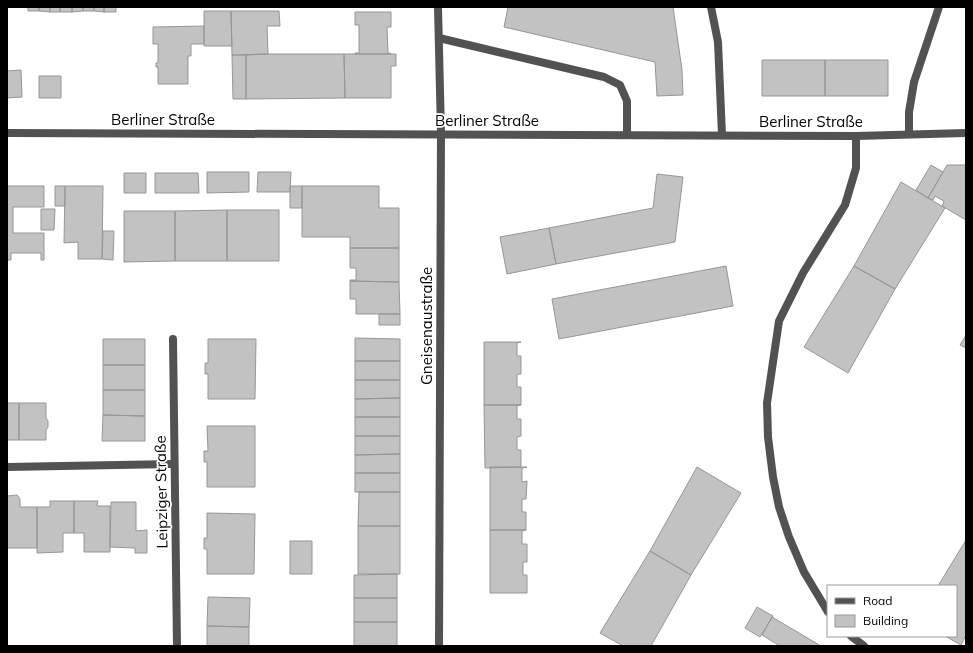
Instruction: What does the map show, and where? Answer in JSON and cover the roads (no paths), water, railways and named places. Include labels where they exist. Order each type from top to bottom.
[{"type":"street","name":"Gneisenaustraße","points":[[438,7],[441,133],[439,646]]},
{"type":"street","points":[[711,7],[718,42],[722,135]]},
{"type":"street","points":[[909,134],[909,112],[914,82],[939,7]]},
{"type":"street","points":[[439,38],[604,77],[620,85],[628,101],[627,135]]},
{"type":"street","name":"Berliner Straße","points":[[7,133],[441,133],[856,136],[966,133]]},
{"type":"street","points":[[827,610],[804,572],[789,538],[779,506],[773,478],[768,437],[767,403],[779,321],[803,273],[845,205],[856,168],[856,136]]},
{"type":"street","name":"Leipziger Straße","points":[[173,339],[177,646]]},
{"type":"street","points":[[7,467],[174,464]]},
{"type":"street","points":[[852,637],[864,646]]}]
